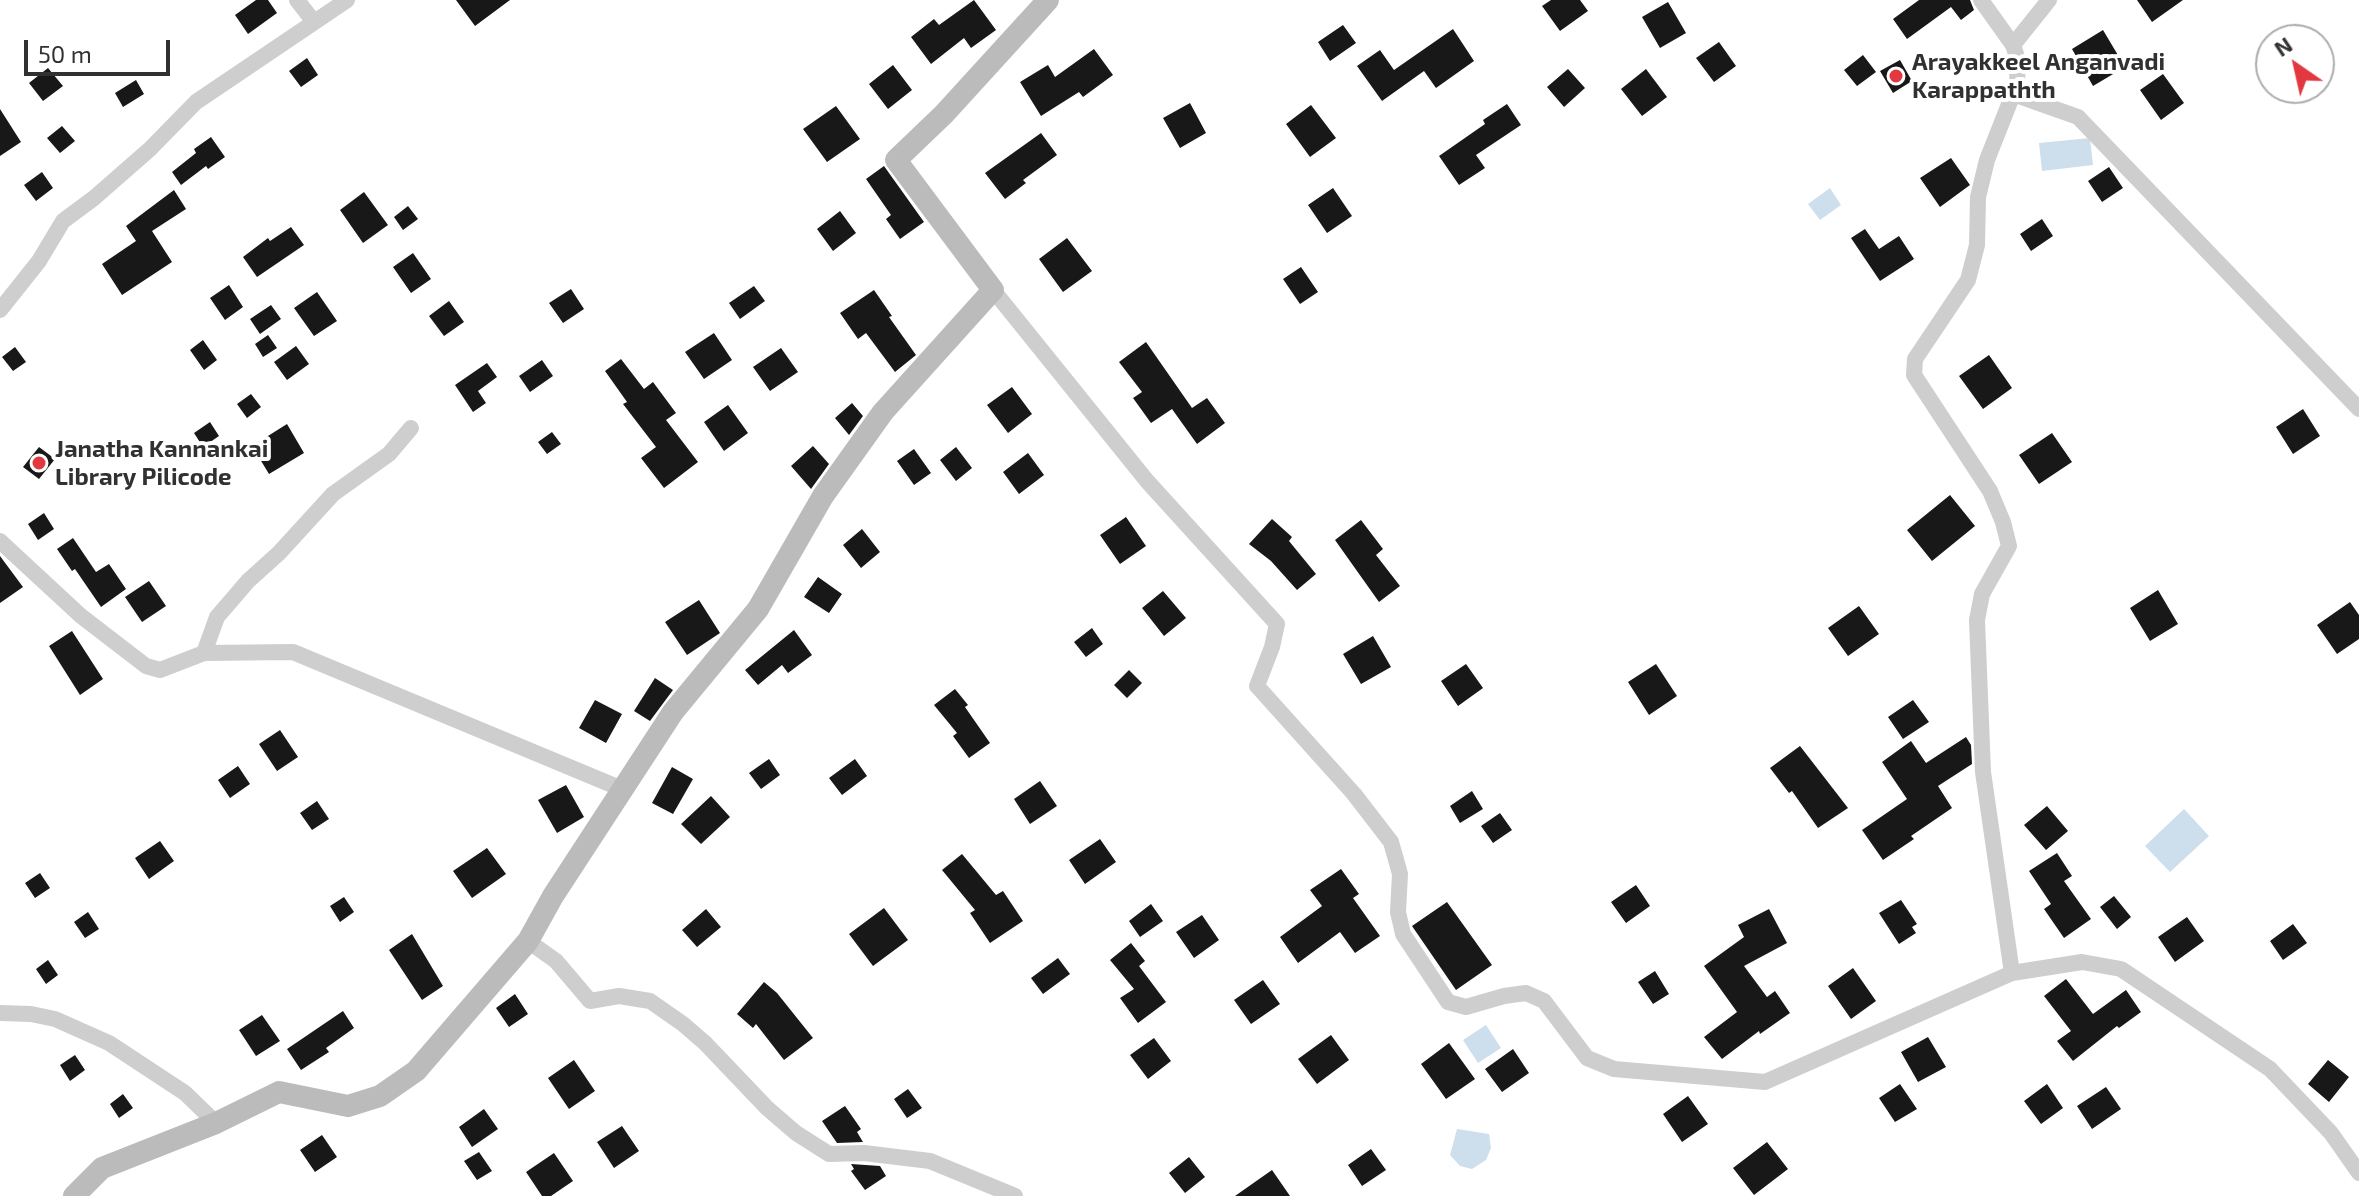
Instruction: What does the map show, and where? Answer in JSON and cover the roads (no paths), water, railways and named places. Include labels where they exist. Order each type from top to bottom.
[{"type":"street","points":[[297,0],[314,22]]},
{"type":"street","points":[[0,310],[39,261],[63,221],[150,149],[196,102],[347,0]]},
{"type":"street","points":[[1048,0],[944,114],[896,160],[993,290],[1147,481],[1277,624],[1257,686],[1354,794],[1391,842],[1400,874],[1398,912],[1403,934],[1448,1002],[1466,1007],[1526,993],[1544,1001],[1587,1058],[1614,1069],[1765,1082],[2012,973],[2082,962],[2121,969],[2270,1069],[2331,1133],[2359,1173]]},
{"type":"street","points":[[1981,0],[2013,45],[2018,60],[2017,84],[1987,160],[1978,197],[1977,245],[1968,280],[1915,359],[1914,375],[1990,491],[2009,546],[1982,594],[1977,620],[1983,772],[2012,973]]},
{"type":"street","points":[[2013,45],[2049,0]]},
{"type":"street","points":[[2013,94],[2078,117],[2359,409]]},
{"type":"street","points":[[74,1196],[102,1168],[216,1123],[279,1092],[348,1106],[380,1096],[416,1071],[528,941],[553,896],[673,712],[758,609],[823,496],[883,412],[993,290]]},
{"type":"street","points":[[204,653],[217,617],[248,581],[279,553],[333,494],[389,454],[411,428]]},
{"type":"street","points":[[0,541],[81,616],[146,666],[160,670],[204,653],[293,652],[622,789]]},
{"type":"street","points":[[528,941],[556,961],[590,1001],[619,996],[650,1001],[683,1024],[767,1108],[796,1133],[829,1154],[864,1153],[930,1161],[1015,1196]]},
{"type":"street","points":[[0,1013],[55,1019],[109,1043],[185,1093],[216,1123]]},
{"type":"water","points":[[2090,138],[2093,165],[2042,171],[2039,143]]},
{"type":"water","points":[[1830,188],[1841,205],[1820,220],[1808,204]]},
{"type":"water","points":[[2184,809],[2209,836],[2170,872],[2145,846]]},
{"type":"water","points":[[1486,1025],[1501,1048],[1478,1063],[1463,1040]]},
{"type":"water","points":[[1457,1129],[1489,1134],[1491,1148],[1486,1160],[1472,1169],[1460,1166],[1450,1155]]},
{"type":"place","name":"Arayakkeel Anganvadi Karappathth","points":[[1896,76]]},
{"type":"place","name":"Janatha Kannankai Library Pilicode","points":[[39,463]]}]
